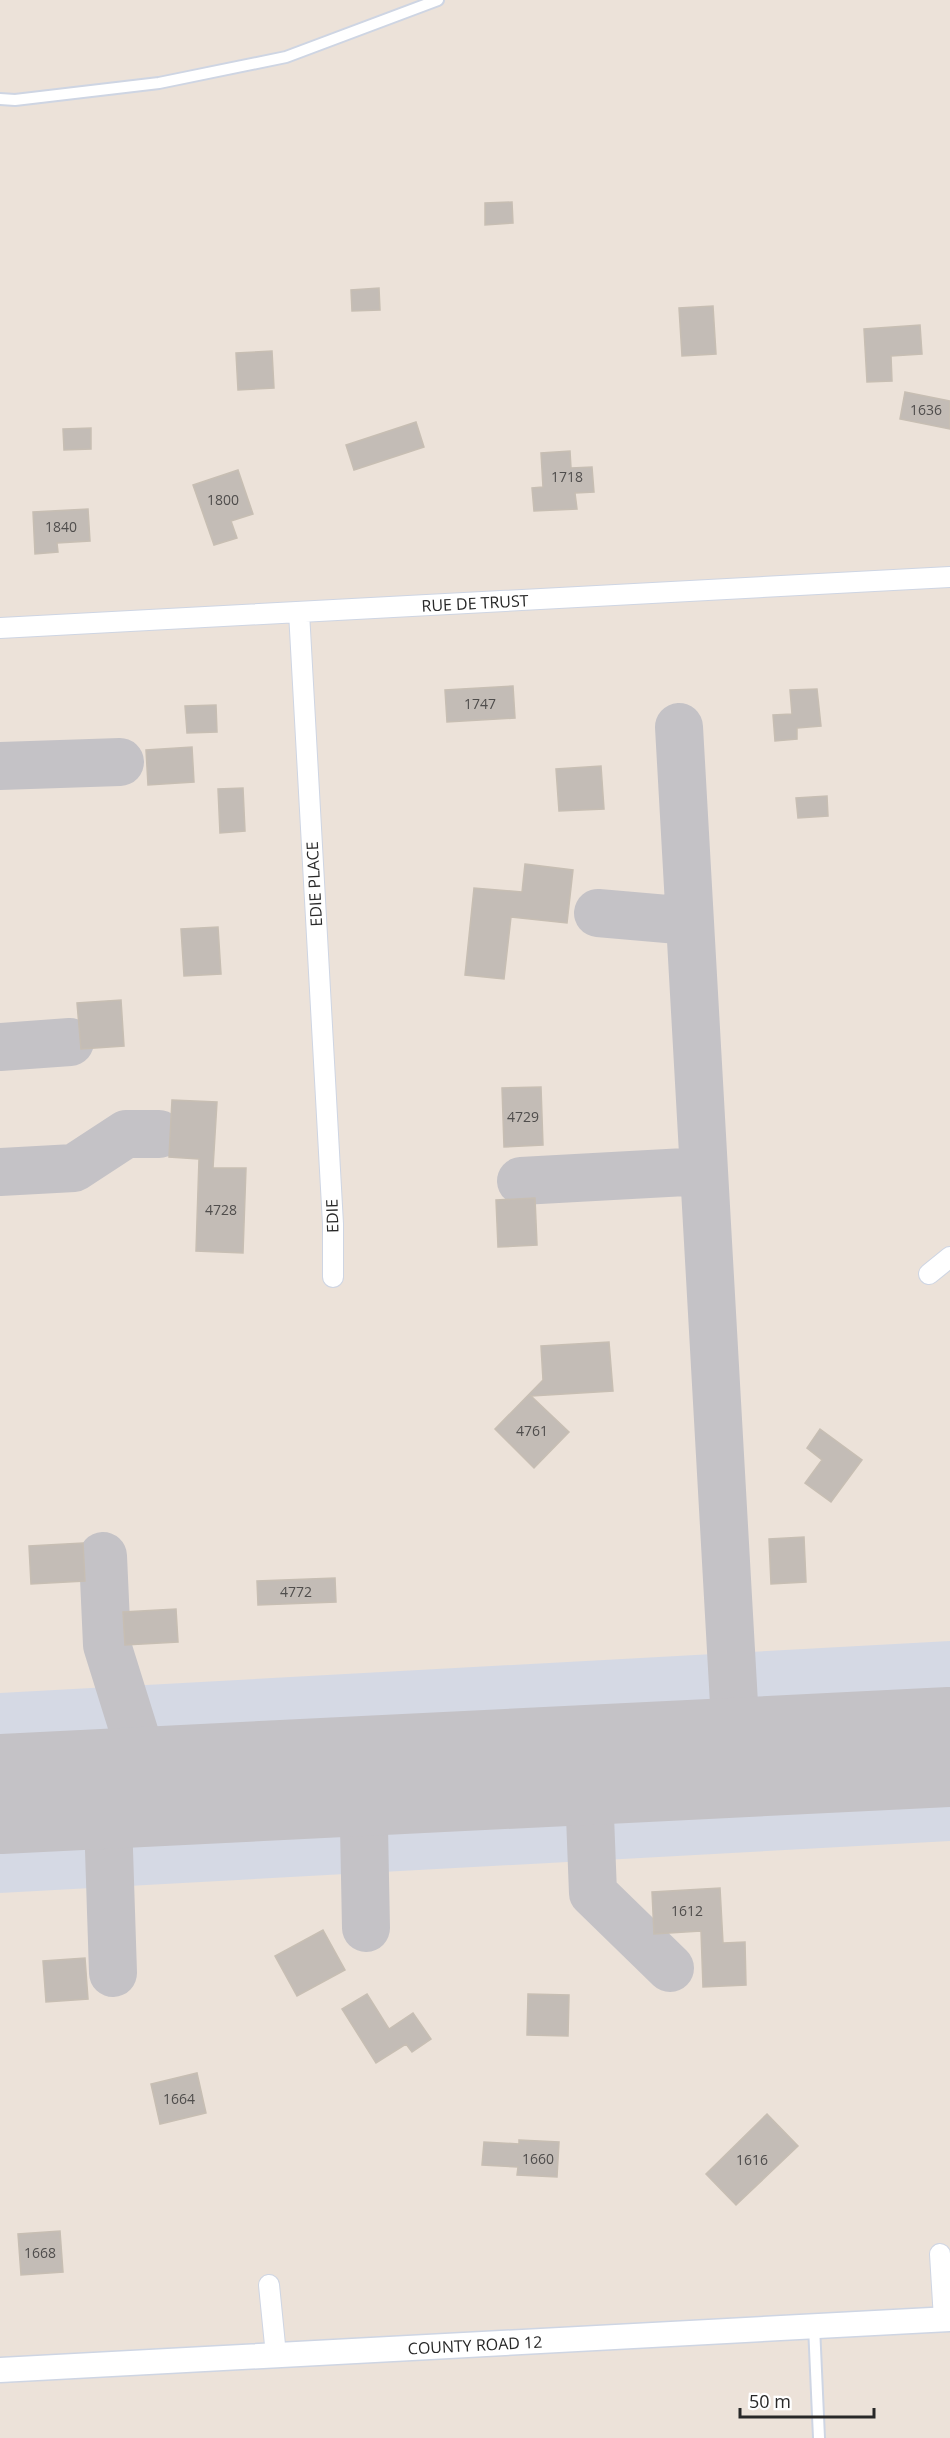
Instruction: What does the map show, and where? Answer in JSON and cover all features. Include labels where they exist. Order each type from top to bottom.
[{"type":"street","name":"RUE DE TRUST","points":[[0,628],[950,577]]},
{"type":"street","name":"EDIE PLACE","points":[[299,612],[329,1155]]},
{"type":"street","name":"EDIE","points":[[329,1155],[333,1277]]},
{"type":"street","points":[[929,1274],[950,1257]]},
{"type":"street","points":[[940,2254],[947,2319]]},
{"type":"street","points":[[269,2285],[276,2355]]},
{"type":"street","name":"COUNTY ROAD 12","points":[[0,2370],[947,2319]]},
{"type":"lane","points":[[0,99],[15,100],[159,83],[286,57],[438,0]]},
{"type":"lane","points":[[814,2326],[819,2438]]},
{"type":"shaded area","points":[[950,1641],[950,1841],[0,1893],[0,1693]]},
{"type":"building","points":[[512,202],[513,223],[485,225],[485,203]]},
{"type":"building","points":[[379,288],[380,310],[352,311],[351,290]]},
{"type":"building","points":[[713,306],[716,354],[682,356],[679,308]]},
{"type":"building","points":[[920,325],[922,354],[891,356],[892,381],[867,382],[864,329]]},
{"type":"building","points":[[272,351],[274,388],[238,390],[236,353]]},
{"type":"building","points":[[905,392],[950,401],[950,429],[900,419]]},
{"type":"building","points":[[416,422],[424,447],[354,470],[346,445]]},
{"type":"building","points":[[91,428],[91,449],[64,450],[63,429]]},
{"type":"building","points":[[570,451],[571,468],[592,467],[594,492],[575,493],[577,509],[534,511],[532,488],[543,487],[541,453]]},
{"type":"building","points":[[238,470],[253,514],[231,521],[237,538],[214,545],[193,485]]},
{"type":"building","points":[[88,509],[90,541],[57,543],[58,552],[35,554],[33,512]]},
{"type":"building","points":[[513,686],[515,718],[447,722],[445,690]]},
{"type":"building","points":[[817,689],[821,726],[797,728],[797,739],[775,741],[773,715],[792,714],[790,690]]},
{"type":"building","points":[[216,705],[217,732],[187,733],[185,706]]},
{"type":"building","points":[[192,747],[194,782],[148,785],[146,750]]},
{"type":"building","points":[[601,766],[604,809],[559,811],[556,769]]},
{"type":"building","points":[[243,788],[245,831],[220,833],[218,789]]},
{"type":"building","points":[[827,796],[828,816],[798,818],[796,798]]},
{"type":"building","points":[[525,864],[573,870],[567,923],[511,917],[504,979],[465,975],[474,888],[522,892]]},
{"type":"building","points":[[218,927],[221,974],[184,976],[181,929]]},
{"type":"building","points":[[121,1000],[124,1046],[81,1049],[77,1003]]},
{"type":"building","points":[[541,1087],[543,1145],[504,1147],[502,1088]]},
{"type":"building","points":[[172,1100],[217,1102],[213,1168],[246,1168],[243,1253],[196,1251],[199,1159],[169,1157]]},
{"type":"building","points":[[535,1198],[537,1245],[498,1247],[496,1200]]},
{"type":"building","points":[[609,1342],[613,1391],[531,1396],[569,1432],[534,1468],[495,1429],[543,1380],[541,1346]]},
{"type":"building","points":[[820,1429],[862,1460],[831,1502],[805,1483],[822,1460],[807,1448]]},
{"type":"building","points":[[804,1537],[806,1582],[771,1584],[769,1539]]},
{"type":"building","points":[[83,1543],[85,1581],[31,1584],[29,1546]]},
{"type":"building","points":[[335,1578],[336,1602],[258,1605],[257,1581]]},
{"type":"building","points":[[176,1609],[178,1642],[125,1645],[123,1612]]},
{"type":"building","points":[[720,1888],[723,1943],[745,1942],[746,1985],[703,1987],[701,1931],[654,1934],[652,1892]]},
{"type":"building","points":[[323,1930],[345,1970],[297,1996],[275,1956]]},
{"type":"building","points":[[85,1958],[88,1999],[46,2002],[43,1961]]},
{"type":"building","points":[[367,1994],[389,2029],[413,2013],[431,2039],[412,2052],[406,2044],[376,2063],[342,2009]]},
{"type":"building","points":[[528,1994],[569,1995],[568,2036],[527,2035]]},
{"type":"building","points":[[197,2073],[206,2113],[160,2124],[151,2084]]},
{"type":"building","points":[[767,2114],[798,2146],[736,2205],[706,2174]]},
{"type":"building","points":[[519,2140],[559,2142],[557,2177],[517,2175],[518,2167],[482,2165],[484,2142],[519,2144]]},
{"type":"building","points":[[60,2231],[63,2272],[21,2275],[18,2234]]},
{"type":"taxiway","points":[[679,727],[737,1757]]},
{"type":"taxiway","points":[[0,766],[120,762]]},
{"type":"taxiway","points":[[598,913],[690,921]]},
{"type":"taxiway","points":[[0,1047],[70,1042]]},
{"type":"taxiway","points":[[0,1172],[74,1168],[126,1134],[159,1134]]},
{"type":"taxiway","points":[[521,1181],[704,1171]]},
{"type":"taxiway","points":[[103,1556],[107,1645],[151,1786]]},
{"type":"taxiway","points":[[588,1765],[593,1893],[670,1968]]},
{"type":"taxiway","points":[[363,1776],[366,1928]]},
{"type":"taxiway","points":[[107,1789],[113,1973]]},
{"type":"runway","points":[[0,1794],[950,1747]]}]
